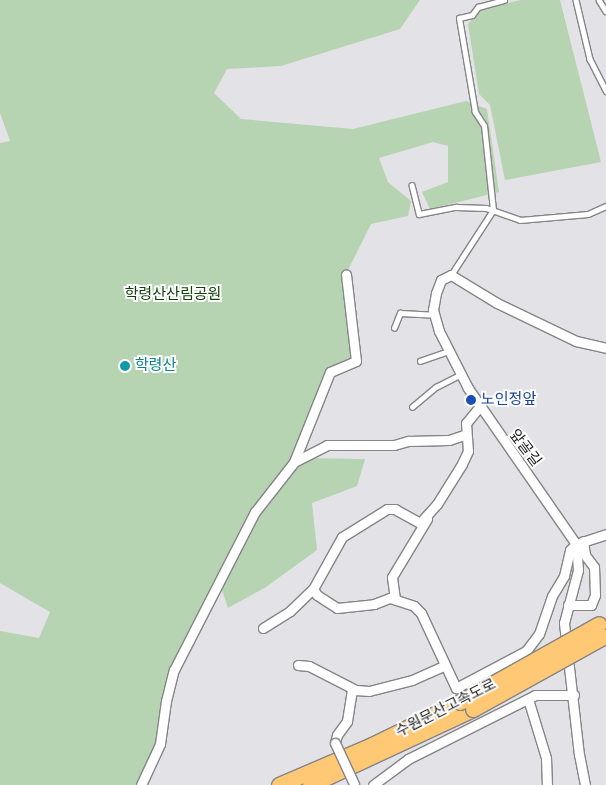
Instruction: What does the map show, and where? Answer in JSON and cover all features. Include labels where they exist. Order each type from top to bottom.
[{"type":"highway","name":"수원문산고속도로","points":[[310,785],[466,705],[604,629]]},
{"type":"highway","name":"수원문산고속도로","points":[[279,785],[466,705]]},
{"type":"street","points":[[141,785],[160,744],[166,701],[174,670],[255,512],[294,462],[330,372],[356,361],[346,274]]},
{"type":"street","name":"앞골길","points":[[451,275],[441,280],[438,287],[435,315],[449,351],[480,406],[579,543],[594,567],[595,595],[591,605],[568,605]]},
{"type":"street","points":[[451,275],[497,303],[576,341],[606,348]]},
{"type":"street","points":[[396,599],[392,578],[468,451],[466,423],[480,406]]},
{"type":"street","points":[[294,462],[327,445],[394,445],[408,441],[449,440],[466,434]]},
{"type":"street","points":[[263,628],[290,611],[313,589],[342,537],[377,513],[394,509],[420,523],[436,504]]},
{"type":"street","points":[[313,589],[329,605],[337,608],[396,599],[414,606],[421,613],[456,688],[526,651],[539,634],[579,543],[606,534]]},
{"type":"street","points":[[579,543],[578,570],[564,623],[574,695],[579,755],[585,785]]},
{"type":"street","points":[[298,665],[309,666],[352,689],[370,690],[388,686],[445,665]]},
{"type":"street","points":[[352,689],[347,721],[335,743],[354,785]]},
{"type":"street","points":[[373,785],[408,759],[535,695],[574,695]]},
{"type":"street","points":[[528,699],[546,758],[547,785]]},
{"type":"lane","points":[[451,275],[493,210],[484,126],[475,112],[459,18],[472,15],[478,7],[504,0]]},
{"type":"lane","points":[[576,0],[590,59],[606,91]]},
{"type":"lane","points":[[599,0],[606,11]]},
{"type":"lane","points":[[412,186],[419,214],[456,208],[493,210],[520,220],[588,214],[606,206]]},
{"type":"lane","points":[[394,328],[400,312],[435,315]]},
{"type":"lane","points":[[420,362],[449,351]]},
{"type":"lane","points":[[412,407],[436,387],[461,374]]},
{"type":"green space","name":"학령산산림공원","points":[[0,0],[420,0],[400,29],[281,66],[227,69],[214,93],[241,119],[353,129],[466,101],[487,109],[499,192],[430,209],[422,192],[448,182],[448,146],[433,142],[379,158],[388,182],[411,201],[408,216],[371,224],[346,274],[356,361],[330,372],[298,458],[365,459],[357,486],[312,503],[317,550],[266,587],[228,608],[222,590],[211,603],[168,682],[160,744],[137,785],[0,785],[0,631],[39,638],[50,612],[0,583],[0,143],[10,141],[0,113]]},
{"type":"green space","points":[[521,0],[560,0],[601,162],[505,180],[490,105],[479,94],[468,24],[481,9]]},
{"type":"place","name":"학령산","points":[[125,366]]},
{"type":"place","name":"노인정앞","points":[[471,400]]}]
